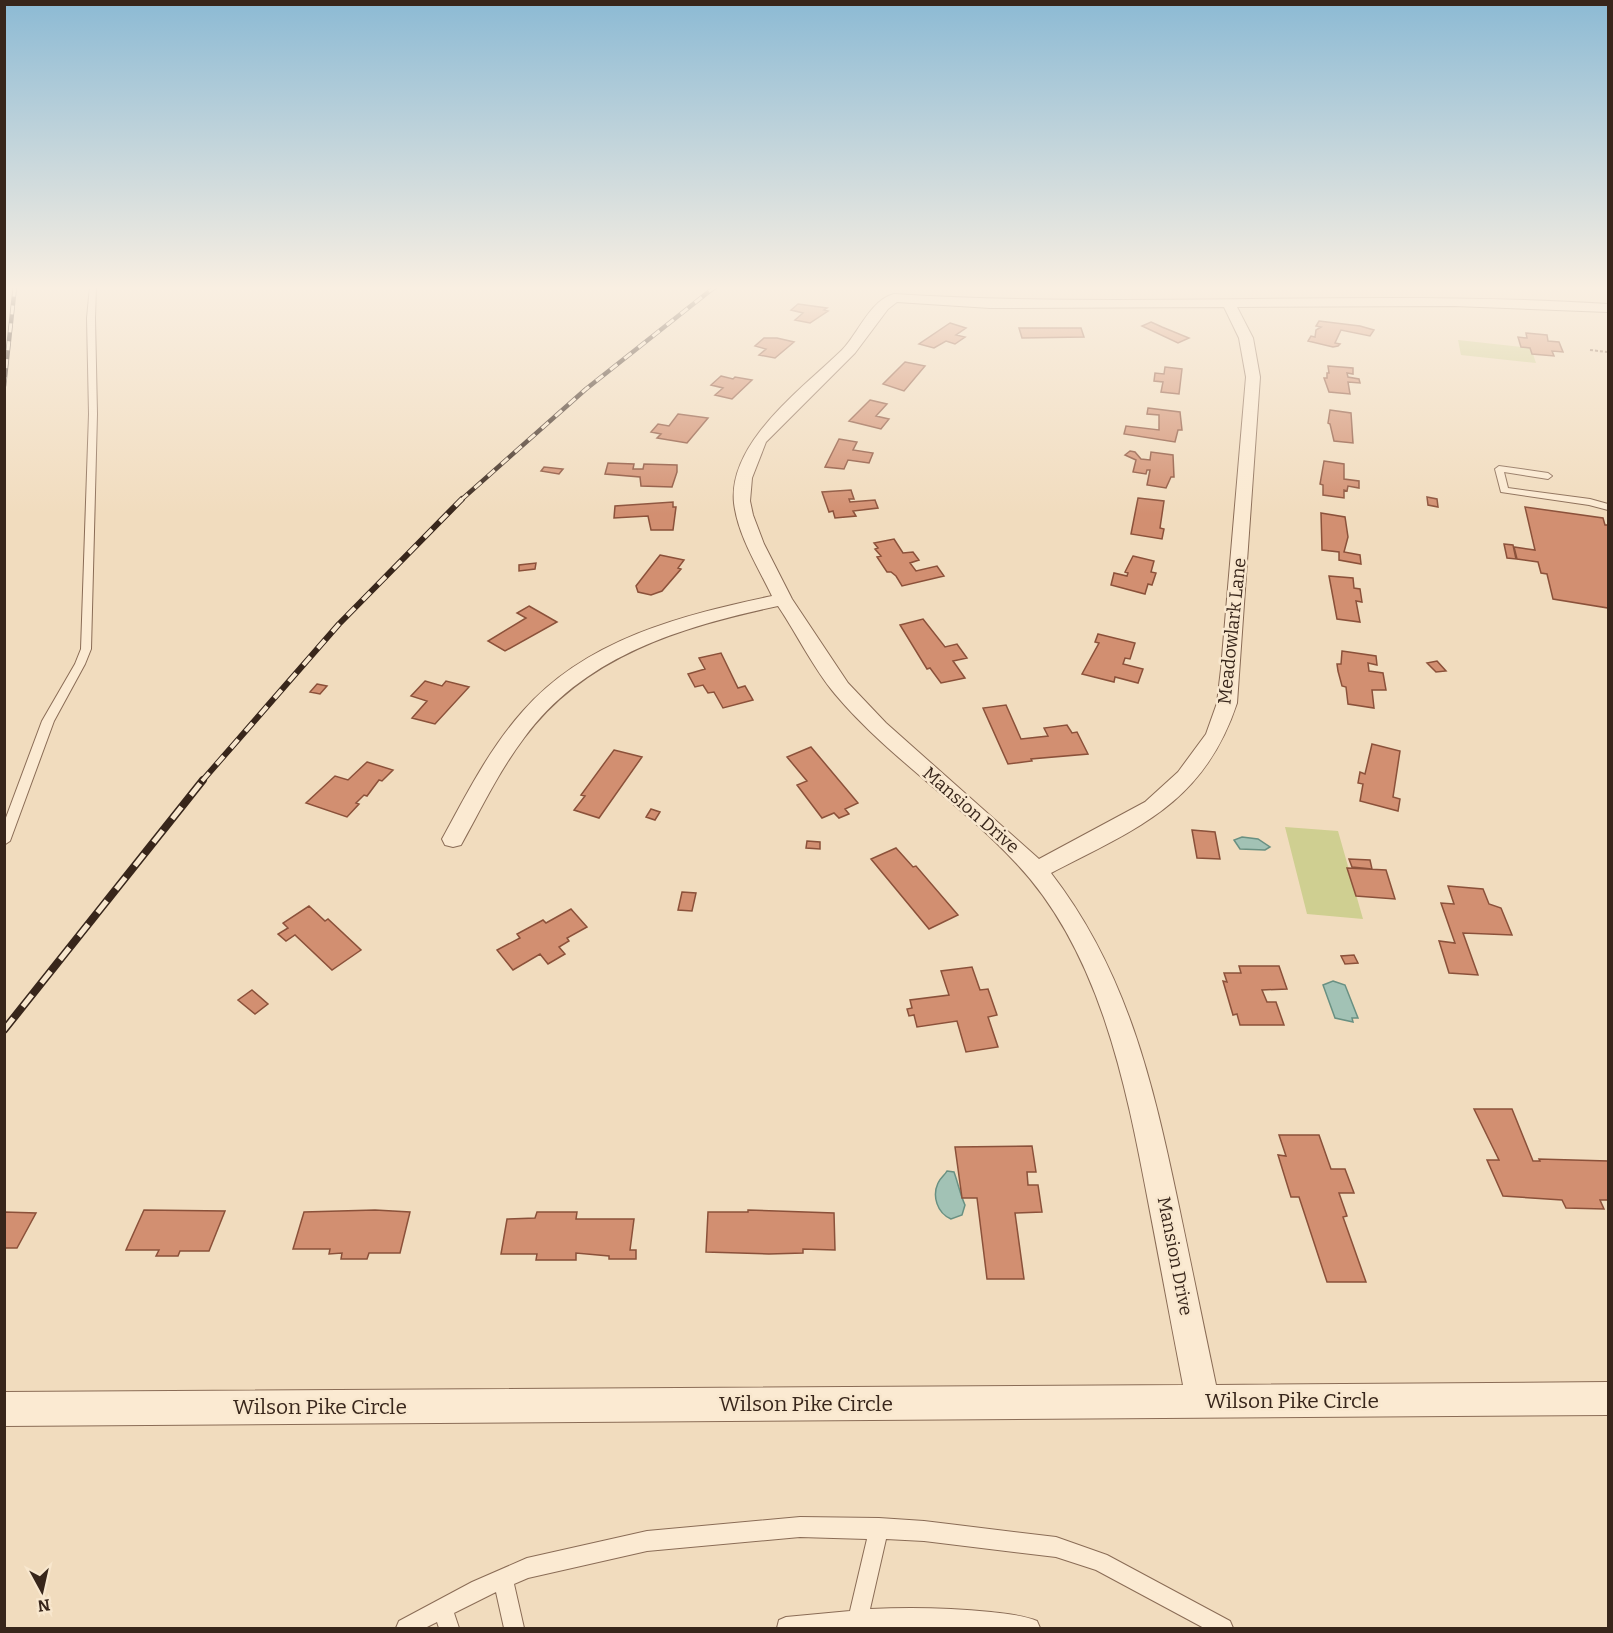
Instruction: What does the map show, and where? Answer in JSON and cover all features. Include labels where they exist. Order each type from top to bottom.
[{"type":"street","name":"Mansion Drive","points":[[837,362],[771,426],[759,440],[750,459],[743,489],[745,515],[755,544],[783,599],[825,667],[855,703],[893,741],[1002,835],[1037,870],[1085,944],[1116,1011],[1150,1136],[1203,1402]]},
{"type":"street","name":"Meadowlark Lane","points":[[1037,870],[1118,830],[1153,808],[1186,777],[1216,735],[1227,703],[1232,659],[1253,376],[1250,362]]},
{"type":"street","points":[[453,839],[489,775],[525,723],[543,702],[578,674],[617,651],[676,625],[783,599]]},
{"type":"street","name":"Wilson Pike Circle","points":[[4,1409],[1608,1399]]},
{"type":"lane","points":[[4,841],[48,721],[86,649],[91,534],[89,487],[93,413],[91,362]]},
{"type":"lane","points":[[1548,476],[1499,469],[1504,490],[1590,502],[1608,507]]},
{"type":"lane","points":[[406,1629],[527,1568],[647,1541],[800,1527],[879,1528],[999,1539],[1056,1547],[1100,1562],[1223,1629]]},
{"type":"lane","points":[[857,1624],[879,1528]]},
{"type":"lane","points":[[503,1579],[514,1629]]},
{"type":"lane","points":[[443,1609],[449,1629]]},
{"type":"lane","points":[[782,1628],[993,1621],[1030,1629]]},
{"type":"green space","points":[[1285,827],[1338,831],[1363,919],[1307,914]]},
{"type":"shaded area","points":[[1242,837],[1258,839],[1270,847],[1265,850],[1240,849],[1234,840]]},
{"type":"shaded area","points":[[1333,981],[1345,985],[1358,1018],[1352,1018],[1353,1022],[1335,1018],[1323,985]]},
{"type":"shaded area","points":[[947,1171],[954,1172],[965,1205],[962,1215],[951,1219],[942,1213],[936,1199],[936,1188]]},
{"type":"building","points":[[905,362],[925,366],[904,391],[883,384]]},
{"type":"building","points":[[1328,366],[1353,368],[1353,374],[1347,373],[1348,377],[1359,379],[1360,383],[1348,382],[1350,394],[1329,392],[1324,378],[1327,378],[1327,373],[1329,373]]},
{"type":"building","points":[[1165,367],[1182,369],[1179,394],[1161,392],[1163,382],[1154,381],[1155,373],[1164,374]]},
{"type":"building","points":[[721,376],[752,380],[732,399],[715,395],[723,388],[711,385]]},
{"type":"building","points":[[870,400],[887,404],[876,416],[889,419],[881,429],[849,421]]},
{"type":"building","points":[[1148,408],[1180,412],[1182,430],[1178,430],[1175,442],[1124,434],[1126,426],[1159,430],[1159,415],[1147,414]]},
{"type":"building","points":[[1330,410],[1351,413],[1353,443],[1334,441],[1328,423]]},
{"type":"building","points":[[678,414],[708,418],[687,443],[657,438],[661,434],[651,432],[658,424],[669,426]]},
{"type":"building","points":[[839,439],[857,442],[853,450],[873,453],[869,463],[848,460],[844,469],[825,467]]},
{"type":"building","points":[[1130,451],[1135,452],[1141,459],[1150,460],[1151,452],[1173,455],[1174,477],[1171,477],[1166,488],[1147,485],[1150,470],[1147,470],[1146,474],[1133,472],[1136,460],[1125,455]]},
{"type":"building","points":[[1324,461],[1344,464],[1344,479],[1359,481],[1359,488],[1348,486],[1347,491],[1344,490],[1344,498],[1323,495],[1323,485],[1320,484]]},
{"type":"building","points":[[608,463],[634,464],[633,469],[643,469],[644,464],[677,465],[677,472],[672,487],[641,486],[640,477],[605,474]]},
{"type":"building","points":[[544,467],[563,469],[559,474],[541,471]]},
{"type":"building","points":[[851,490],[854,499],[849,499],[850,502],[875,500],[878,508],[853,511],[856,516],[835,518],[833,511],[829,512],[822,492]]},
{"type":"building","points":[[1427,497],[1437,499],[1438,507],[1428,505]]},
{"type":"building","points":[[1138,498],[1164,501],[1160,528],[1164,529],[1162,539],[1131,534]]},
{"type":"building","points":[[673,502],[673,507],[676,507],[673,530],[651,530],[648,516],[614,518],[615,506]]},
{"type":"building","points":[[1525,507],[1603,518],[1605,525],[1608,525],[1608,608],[1553,599],[1547,574],[1541,573],[1538,562],[1517,559],[1514,547],[1535,550]]},
{"type":"building","points":[[1321,513],[1345,517],[1348,537],[1344,552],[1360,555],[1361,564],[1339,560],[1339,552],[1322,550]]},
{"type":"building","points":[[894,539],[903,553],[913,552],[919,560],[910,563],[916,571],[937,566],[944,576],[902,586],[896,576],[887,572],[877,557],[881,556],[875,549],[878,548],[874,543]]},
{"type":"building","points":[[1504,544],[1513,545],[1516,559],[1507,558]]},
{"type":"building","points":[[660,555],[684,560],[678,568],[681,569],[662,591],[651,595],[638,592],[636,586]]},
{"type":"building","points":[[1133,556],[1154,561],[1151,572],[1156,573],[1152,585],[1148,584],[1145,594],[1111,585],[1114,573],[1127,576],[1128,573],[1125,572]]},
{"type":"building","points":[[536,563],[535,569],[519,571],[519,565]]},
{"type":"building","points":[[1329,576],[1353,578],[1354,588],[1360,589],[1362,602],[1356,601],[1360,622],[1337,619]]},
{"type":"building","points":[[529,606],[557,622],[505,651],[488,641],[526,618],[517,613]]},
{"type":"building","points":[[923,619],[945,647],[957,644],[967,658],[953,661],[965,678],[941,683],[930,668],[927,669],[900,625]]},
{"type":"building","points":[[1098,634],[1135,643],[1130,659],[1125,658],[1123,664],[1143,669],[1138,683],[1115,677],[1114,682],[1082,674],[1099,643],[1095,642]]},
{"type":"building","points":[[1342,651],[1376,656],[1377,665],[1368,663],[1369,671],[1383,673],[1386,690],[1372,690],[1374,708],[1348,704],[1346,687],[1342,686],[1337,664],[1341,664]]},
{"type":"building","points":[[721,653],[738,688],[745,686],[753,700],[723,708],[714,692],[708,693],[703,685],[695,687],[688,674],[705,669],[699,658]]},
{"type":"building","points":[[1437,661],[1446,671],[1436,672],[1427,663]]},
{"type":"building","points":[[425,681],[442,686],[446,681],[469,687],[435,724],[412,718],[427,701],[411,696]]},
{"type":"building","points":[[317,684],[327,686],[320,694],[310,692]]},
{"type":"building","points":[[1006,705],[1021,739],[1048,736],[1044,728],[1067,725],[1072,733],[1077,732],[1088,754],[1031,759],[1032,761],[1008,764],[983,708]]},
{"type":"building","points":[[1372,744],[1400,751],[1393,797],[1400,799],[1398,811],[1360,801],[1363,784],[1358,783],[1360,772],[1365,774]]},
{"type":"building","points":[[811,747],[858,803],[845,809],[849,814],[839,818],[834,813],[822,818],[797,785],[807,781],[787,757]]},
{"type":"building","points":[[614,750],[642,757],[599,818],[574,810],[585,796],[581,795]]},
{"type":"building","points":[[367,762],[393,770],[382,781],[379,780],[367,796],[364,795],[356,803],[359,804],[347,817],[306,803],[335,776],[348,780]]},
{"type":"building","points":[[651,809],[660,812],[655,820],[646,817]]},
{"type":"building","points":[[1192,830],[1215,832],[1220,859],[1197,858]]},
{"type":"building","points":[[807,841],[820,842],[820,849],[806,848]]},
{"type":"building","points":[[896,848],[913,867],[916,866],[958,915],[929,929],[871,859]]},
{"type":"building","points":[[1349,859],[1370,860],[1372,869],[1352,867]]},
{"type":"building","points":[[1347,868],[1386,870],[1395,899],[1356,896]]},
{"type":"building","points":[[1448,886],[1483,889],[1489,904],[1501,908],[1512,935],[1463,933],[1478,975],[1449,973],[1439,941],[1455,943],[1441,903],[1454,904]]},
{"type":"building","points":[[682,892],[696,893],[692,911],[678,910]]},
{"type":"building","points":[[309,906],[325,921],[328,919],[361,950],[332,970],[295,935],[286,941],[278,934],[288,928],[283,923]]},
{"type":"building","points":[[571,909],[587,927],[567,938],[569,941],[559,947],[565,954],[548,964],[540,954],[513,970],[497,950],[520,938],[517,934],[543,920],[546,923]]},
{"type":"building","points":[[1354,955],[1358,963],[1345,964],[1341,956]]},
{"type":"building","points":[[1239,966],[1279,966],[1287,989],[1262,990],[1267,1002],[1276,1002],[1284,1025],[1240,1025],[1237,1014],[1233,1015],[1223,981],[1227,982],[1224,973],[1241,973]]},
{"type":"building","points":[[972,967],[980,990],[988,989],[997,1015],[988,1017],[998,1047],[966,1052],[957,1021],[917,1027],[914,1015],[909,1016],[907,1009],[912,1008],[910,1000],[949,995],[941,971]]},
{"type":"building","points":[[252,990],[268,1004],[255,1014],[238,1000]]},
{"type":"building","points":[[1474,1109],[1512,1109],[1533,1161],[1540,1161],[1539,1159],[1608,1161],[1608,1200],[1600,1200],[1604,1209],[1566,1208],[1562,1200],[1503,1196],[1487,1160],[1499,1160]]},
{"type":"building","points":[[1279,1135],[1319,1135],[1331,1169],[1345,1169],[1354,1193],[1339,1193],[1347,1216],[1343,1217],[1366,1282],[1327,1282],[1299,1197],[1291,1197],[1278,1155],[1286,1156]]},
{"type":"building","points":[[1032,1146],[1036,1172],[1027,1172],[1028,1185],[1038,1185],[1042,1212],[1015,1213],[1024,1279],[987,1279],[977,1198],[962,1198],[955,1147]]},
{"type":"building","points":[[144,1210],[225,1211],[209,1251],[180,1251],[178,1256],[156,1256],[159,1250],[126,1250]]},
{"type":"building","points":[[375,1210],[410,1212],[400,1253],[369,1253],[367,1259],[341,1259],[342,1253],[329,1254],[330,1249],[293,1249],[304,1212]]},
{"type":"building","points":[[748,1210],[834,1213],[835,1250],[803,1249],[803,1253],[769,1254],[706,1252],[708,1212],[748,1212]]},
{"type":"building","points":[[4,1212],[36,1213],[17,1248],[4,1248]]},
{"type":"building","points":[[537,1212],[577,1212],[576,1219],[634,1219],[630,1250],[636,1250],[636,1259],[609,1259],[609,1256],[576,1253],[576,1260],[536,1260],[537,1254],[501,1254],[507,1219],[535,1218]]},
{"type":"railway","points":[[4,386],[7,362]]},
{"type":"railway","points":[[461,500],[586,389],[620,362]]},
{"type":"railway","points":[[202,781],[339,624],[461,500]]},
{"type":"railway","points":[[4,1030],[203,780]]}]
